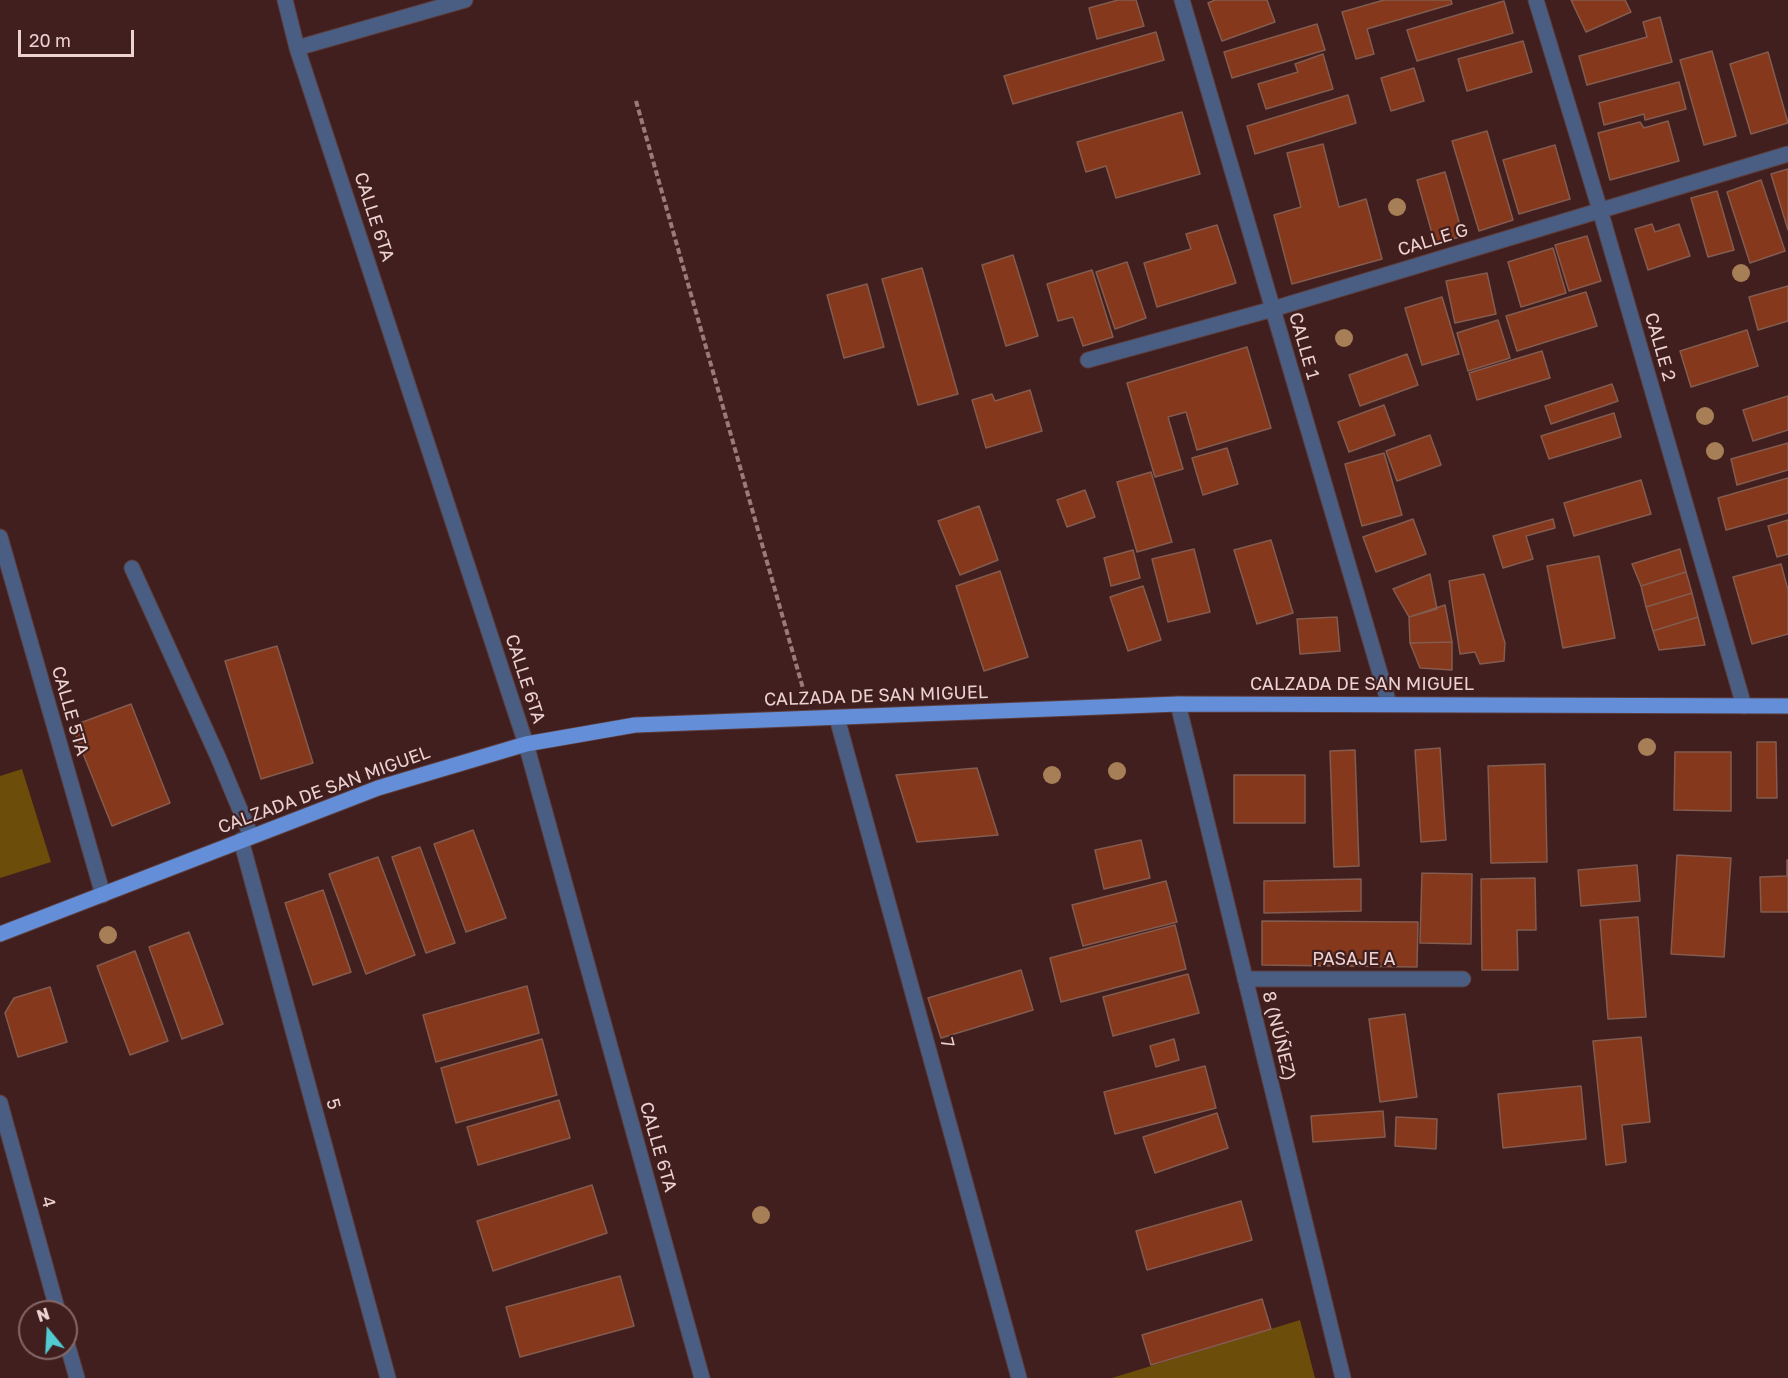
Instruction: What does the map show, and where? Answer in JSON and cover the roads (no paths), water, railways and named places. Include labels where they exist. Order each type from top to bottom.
[{"type":"main road","name":"CALZADA DE SAN MIGUEL","points":[[0,934],[378,788],[526,744],[635,725],[1178,704],[1788,706]]},
{"type":"street","name":"CALLE 6TA","points":[[285,0],[297,48],[526,744],[702,1378]]},
{"type":"street","points":[[297,48],[465,0]]},
{"type":"street","name":"CALLE 1","points":[[1182,0],[1389,704]]},
{"type":"street","name":"CALLE 2","points":[[1536,0],[1600,210],[1744,706]]},
{"type":"street","name":"CALLE G","points":[[1088,360],[1273,309],[1788,154]]},
{"type":"street","name":"CALLE 5TA","points":[[0,537],[103,895]]},
{"type":"street","name":"5","points":[[132,568],[218,758],[246,838],[388,1378]]},
{"type":"street","name":"8 (NÚÑEZ)","points":[[1178,704],[1343,1378]]},
{"type":"street","name":"7","points":[[837,718],[1019,1378]]},
{"type":"street","name":"PASAJE A","points":[[1245,979],[1463,979]]},
{"type":"street","name":"4","points":[[0,1103],[55,1300]]},
{"type":"street","points":[[71,1360],[76,1378]]}]
